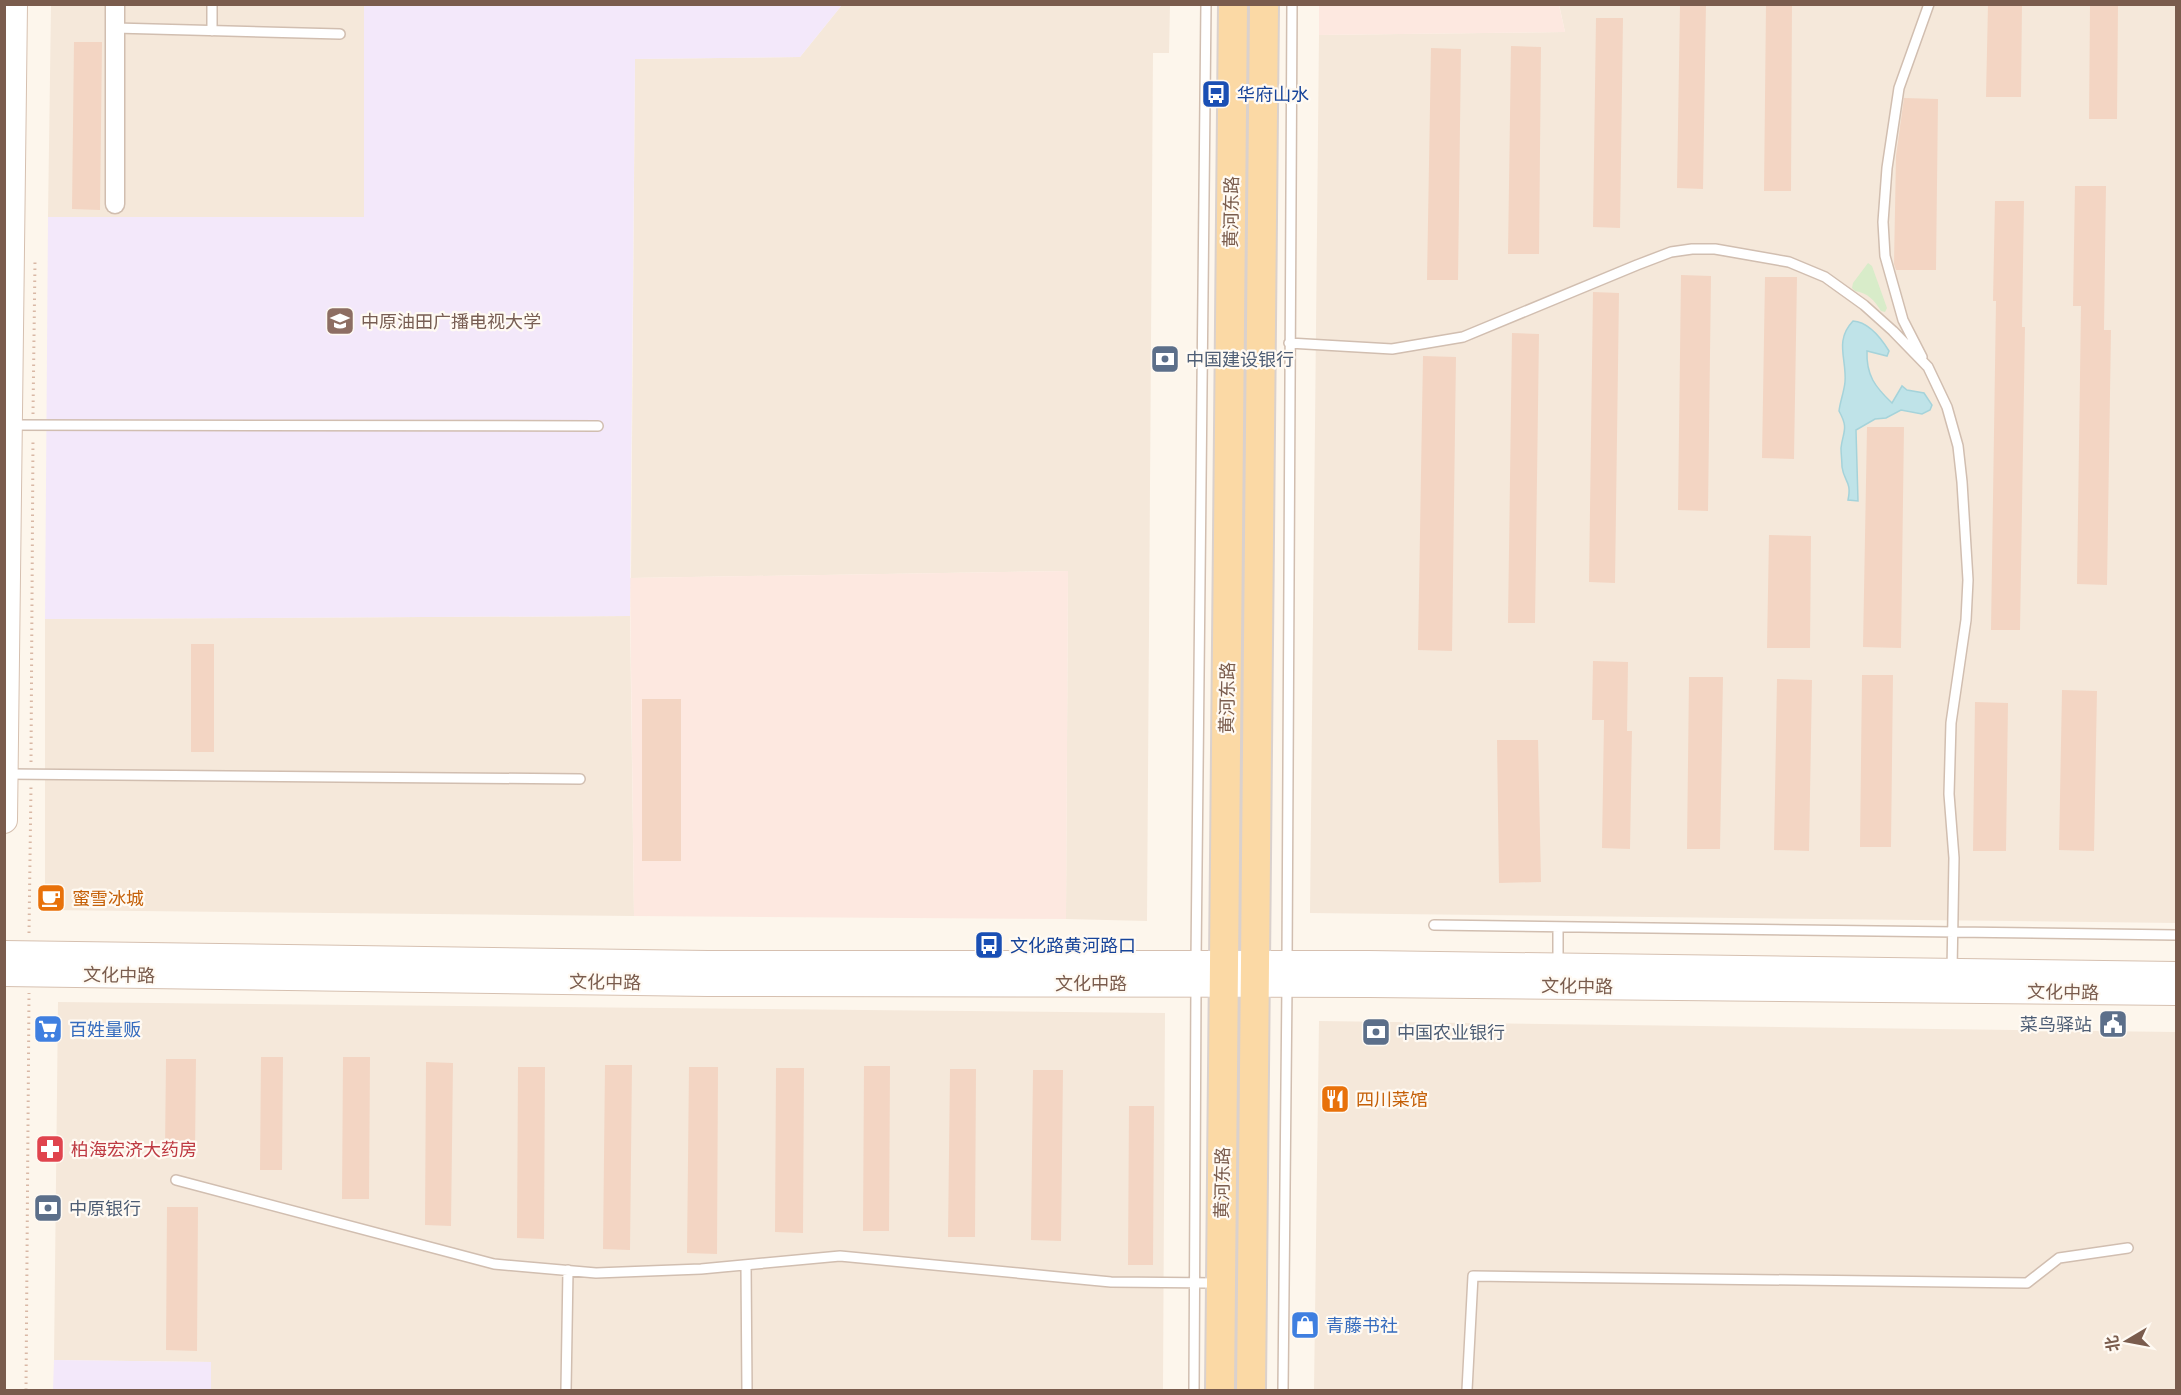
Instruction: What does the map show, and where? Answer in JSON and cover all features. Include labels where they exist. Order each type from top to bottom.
[{"type":"main road","name":"黄河东路","points":[[1220,1390],[1208,1282],[1224,974],[1233,4]]},
{"type":"main road","name":"黄河东路","points":[[1251,1390],[1264,4]]},
{"type":"street","points":[[4,820],[6,569],[21,425],[15,4]]},
{"type":"street","points":[[115,4],[115,204]]},
{"type":"street","name":"文化中路","points":[[17,964],[708,983],[1287,974],[2176,992]]},
{"type":"street","name":"文化中路","points":[[1287,974],[1558,967],[2176,975]]},
{"type":"lane","points":[[212,4],[212,31]]},
{"type":"lane","points":[[1194,1390],[1208,1282],[1196,974],[1206,4]]},
{"type":"lane","points":[[1283,1390],[1292,4]]},
{"type":"lane","points":[[1929,4],[1899,88],[1887,168],[1883,222],[1886,255],[1903,320],[1947,407],[1958,446],[1966,528],[1968,580],[1966,620],[1951,723],[1949,763],[1954,858],[1952,972]]},
{"type":"lane","points":[[115,28],[340,34]]},
{"type":"lane","points":[[1289,343],[1392,349],[1463,337],[1671,252],[1714,249],[1789,262],[1825,277],[1864,305],[1928,367]]},
{"type":"lane","points":[[21,425],[598,426]]},
{"type":"lane","points":[[5,774],[580,779]]},
{"type":"lane","points":[[1434,925],[2176,934]]},
{"type":"lane","points":[[1558,927],[1558,967]]},
{"type":"lane","points":[[176,1180],[494,1264],[596,1273],[701,1269],[840,1256],[1111,1282],[1208,1282]]},
{"type":"lane","points":[[1467,1390],[1473,1276],[2027,1283],[2059,1258],[2128,1248]]},
{"type":"lane","points":[[746,1265],[747,1390]]},
{"type":"lane","points":[[566,1390],[568,1270]]},
{"type":"path","points":[[26,1390],[17,964],[31,775],[21,425],[35,250]]},
{"type":"shaded area","points":[[1319,4],[1559,5],[1565,32],[1319,35]]},
{"type":"shaded area","name":"华府山水","points":[[1559,4],[2176,5],[2176,923],[1310,913],[1319,35],[1565,32]]},
{"type":"shaded area","points":[[51,5],[364,5],[364,217],[48,217]]},
{"type":"shaded area","name":"中原油田广播电视大学","points":[[364,5],[842,5],[800,57],[635,59],[630,616],[45,619],[48,217],[364,217]]},
{"type":"shaded area","points":[[842,5],[1170,5],[1169,53],[1153,53],[1147,921],[1066,919],[1068,571],[631,578],[635,59],[800,57]]},
{"type":"shaded area","points":[[1068,571],[1066,919],[634,916],[630,578]]},
{"type":"shaded area","points":[[630,616],[634,916],[45,910],[45,619]]},
{"type":"shaded area","points":[[58,1002],[1165,1013],[1163,1390],[211,1390],[211,1362],[54,1360]]},
{"type":"shaded area","points":[[1319,1021],[2176,1032],[2176,1390],[1314,1390]]},
{"type":"shaded area","points":[[54,1360],[211,1362],[211,1390],[53,1390]]},
{"type":"green space","points":[[1868,263],[1872,266],[1887,308],[1885,312],[1881,311],[1867,295],[1852,288],[1853,283]]},
{"type":"water","points":[[1853,321],[1869,328],[1889,351],[1887,356],[1867,351],[1870,374],[1876,386],[1886,397],[1892,403],[1902,386],[1907,390],[1924,393],[1932,405],[1930,410],[1922,414],[1901,410],[1886,418],[1875,419],[1856,430],[1858,501],[1848,500],[1849,489],[1843,472],[1841,450],[1845,426],[1839,411],[1845,382],[1844,336]]},
{"type":"building","points":[[1680,4],[1706,4],[1703,189],[1677,188]]},
{"type":"building","points":[[1766,4],[1792,4],[1791,191],[1764,191]]},
{"type":"building","points":[[1988,4],[2022,4],[2021,97],[1986,97]]},
{"type":"building","points":[[2090,4],[2118,4],[2117,119],[2089,119]]},
{"type":"building","points":[[1596,18],[1623,18],[1620,228],[1593,227]]},
{"type":"building","points":[[74,42],[102,42],[100,210],[72,209]]},
{"type":"building","points":[[1511,46],[1541,47],[1539,254],[1508,254]]},
{"type":"building","points":[[1431,48],[1461,49],[1458,280],[1427,280]]},
{"type":"building","points":[[1904,98],[1938,99],[1936,270],[1896,270],[1894,264],[1896,156]]},
{"type":"building","points":[[2075,186],[2106,186],[2104,330],[2111,330],[2107,585],[2077,584],[2081,306],[2073,306]]},
{"type":"building","points":[[1995,201],[2024,201],[2022,327],[2025,327],[2020,630],[1991,630],[1996,301],[1993,301]]},
{"type":"building","points":[[1681,275],[1711,276],[1708,511],[1678,510]]},
{"type":"building","points":[[1765,277],[1797,277],[1794,459],[1762,458]]},
{"type":"building","points":[[1593,292],[1619,293],[1615,583],[1589,582]]},
{"type":"building","points":[[1512,333],[1539,334],[1535,623],[1508,623]]},
{"type":"building","points":[[1423,356],[1456,357],[1452,651],[1418,650]]},
{"type":"building","points":[[1867,427],[1904,427],[1901,648],[1863,647]]},
{"type":"building","points":[[1769,535],[1811,536],[1810,648],[1767,648]]},
{"type":"building","points":[[191,644],[214,644],[214,752],[191,752]]},
{"type":"building","points":[[1593,661],[1628,662],[1627,731],[1632,731],[1630,849],[1602,848],[1604,720],[1592,720]]},
{"type":"building","points":[[1862,675],[1893,675],[1891,847],[1860,847]]},
{"type":"building","points":[[1689,677],[1723,677],[1720,849],[1687,849]]},
{"type":"building","points":[[1777,679],[1812,680],[1809,851],[1774,850]]},
{"type":"building","points":[[2062,690],[2097,691],[2094,851],[2059,850]]},
{"type":"building","points":[[642,699],[681,699],[681,861],[642,861]]},
{"type":"building","points":[[1975,702],[2008,703],[2006,851],[1973,851]]},
{"type":"building","points":[[1497,740],[1538,740],[1541,882],[1499,883]]},
{"type":"building","points":[[261,1057],[283,1057],[282,1170],[260,1170]]},
{"type":"building","points":[[343,1057],[370,1057],[369,1199],[342,1199]]},
{"type":"building","points":[[166,1059],[196,1059],[195,1152],[165,1151]]},
{"type":"building","points":[[426,1062],[453,1063],[451,1226],[425,1225]]},
{"type":"building","points":[[605,1065],[632,1065],[630,1250],[603,1249]]},
{"type":"building","points":[[864,1066],[890,1066],[889,1231],[863,1231]]},
{"type":"building","points":[[518,1067],[545,1067],[544,1239],[517,1238]]},
{"type":"building","points":[[689,1067],[718,1067],[717,1254],[687,1253]]},
{"type":"building","points":[[776,1068],[804,1068],[803,1233],[775,1232]]},
{"type":"building","points":[[950,1069],[976,1069],[975,1237],[948,1237]]},
{"type":"building","points":[[1033,1070],[1063,1070],[1061,1241],[1031,1240]]},
{"type":"building","points":[[1129,1106],[1154,1106],[1153,1265],[1128,1265]]},
{"type":"building","points":[[167,1207],[198,1207],[197,1351],[166,1350]]},
{"type":"place","name":"华府山水","points":[[1216,94]]},
{"type":"place","name":"中原油田广播电视大学","points":[[340,321]]},
{"type":"place","name":"中国建设银行","points":[[1165,359]]},
{"type":"place","name":"蜜雪冰城","points":[[51,898]]},
{"type":"place","name":"文化路黄河路口","points":[[989,945]]},
{"type":"place","name":"菜鸟驿站","points":[[2113,1024]]},
{"type":"place","name":"百姓量贩","points":[[48,1029]]},
{"type":"place","name":"中国农业银行","points":[[1376,1032]]},
{"type":"place","name":"四川菜馆","points":[[1335,1099]]},
{"type":"place","name":"柏海宏济大药房","points":[[50,1149]]},
{"type":"place","name":"中原银行","points":[[48,1208]]},
{"type":"place","name":"青藤书社","points":[[1305,1325]]}]
